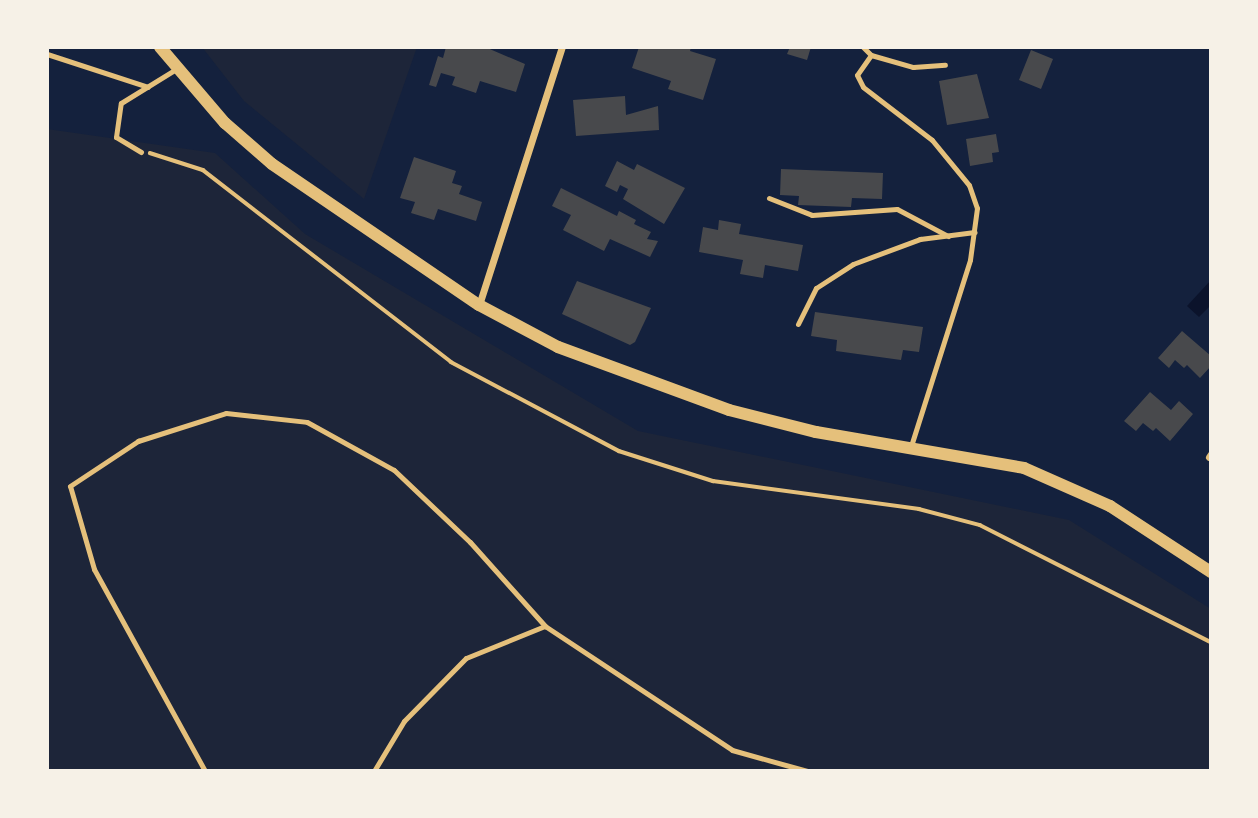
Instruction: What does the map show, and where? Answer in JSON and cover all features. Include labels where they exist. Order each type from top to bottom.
[{"type":"street","points":[[160,47],[176,69],[225,123],[272,164],[479,305],[558,347],[729,410],[816,432],[911,446],[1024,468],[1110,506],[1211,572]]},
{"type":"street","points":[[479,305],[562,47]]},
{"type":"lane","points":[[863,47],[871,55],[913,67],[945,65]]},
{"type":"lane","points":[[47,54],[148,87]]},
{"type":"lane","points":[[871,55],[858,75],[863,87],[932,140],[960,171],[977,208],[975,232],[911,446]]},
{"type":"lane","points":[[141,152],[116,137],[115,123],[121,103],[176,69]]},
{"type":"lane","points":[[769,198],[812,215],[897,209],[947,236]]},
{"type":"lane","points":[[798,324],[816,288],[833,275],[920,239],[975,232]]},
{"type":"lane","points":[[205,771],[94,569],[70,486],[138,441],[226,414],[307,422],[394,470],[470,542],[545,626],[732,750],[807,771]]},
{"type":"lane","points":[[374,771],[404,721],[466,658],[545,626]]},
{"type":"path","points":[[141,152],[203,170],[451,362],[619,451],[713,481],[919,509],[980,525],[1211,642]]},
{"type":"shaded area","points":[[202,47],[417,47],[364,199],[244,101]]},
{"type":"shaded area","points":[[47,129],[215,153],[305,234],[638,431],[1069,520],[1211,609],[1211,771],[47,771]]},
{"type":"shaded area","points":[[1211,280],[1211,305],[1199,317],[1187,306]]},
{"type":"building","points":[[446,47],[485,47],[525,64],[516,92],[480,81],[476,93],[452,85],[455,77],[441,73],[436,87],[429,85],[438,56],[443,58]]},
{"type":"building","points":[[639,47],[691,47],[690,51],[716,59],[703,100],[668,89],[671,81],[632,68]]},
{"type":"building","points":[[790,47],[811,47],[807,60],[787,54]]},
{"type":"building","points":[[1031,50],[1053,59],[1041,89],[1019,80]]},
{"type":"building","points":[[977,74],[989,118],[947,125],[939,81]]},
{"type":"building","points":[[625,96],[626,115],[658,106],[659,130],[576,136],[573,100]]},
{"type":"building","points":[[996,134],[999,152],[992,153],[993,162],[970,166],[966,139]]},
{"type":"building","points":[[414,157],[456,171],[452,183],[462,186],[459,194],[482,202],[476,221],[438,209],[434,220],[411,213],[415,202],[400,198]]},
{"type":"building","points":[[617,161],[634,170],[637,164],[685,188],[664,224],[623,199],[628,189],[620,185],[617,192],[605,186]]},
{"type":"building","points":[[781,169],[883,173],[882,199],[852,198],[851,207],[798,205],[799,196],[780,195]]},
{"type":"building","points":[[561,188],[617,216],[619,211],[636,220],[634,224],[651,232],[647,239],[658,241],[650,257],[610,239],[604,251],[563,230],[571,215],[552,206]]},
{"type":"building","points":[[719,220],[741,224],[739,234],[803,245],[798,271],[765,265],[763,278],[740,274],[743,260],[699,252],[703,227],[718,230]]},
{"type":"building","points":[[577,281],[651,308],[635,342],[630,345],[562,314]]},
{"type":"building","points":[[815,312],[923,327],[919,352],[903,350],[901,360],[836,351],[837,340],[811,336]]},
{"type":"building","points":[[1182,331],[1211,356],[1211,366],[1200,378],[1187,365],[1184,368],[1175,360],[1169,368],[1158,358]]},
{"type":"building","points":[[1150,392],[1171,410],[1179,401],[1193,414],[1170,441],[1156,428],[1153,431],[1143,423],[1136,431],[1124,421]]}]
